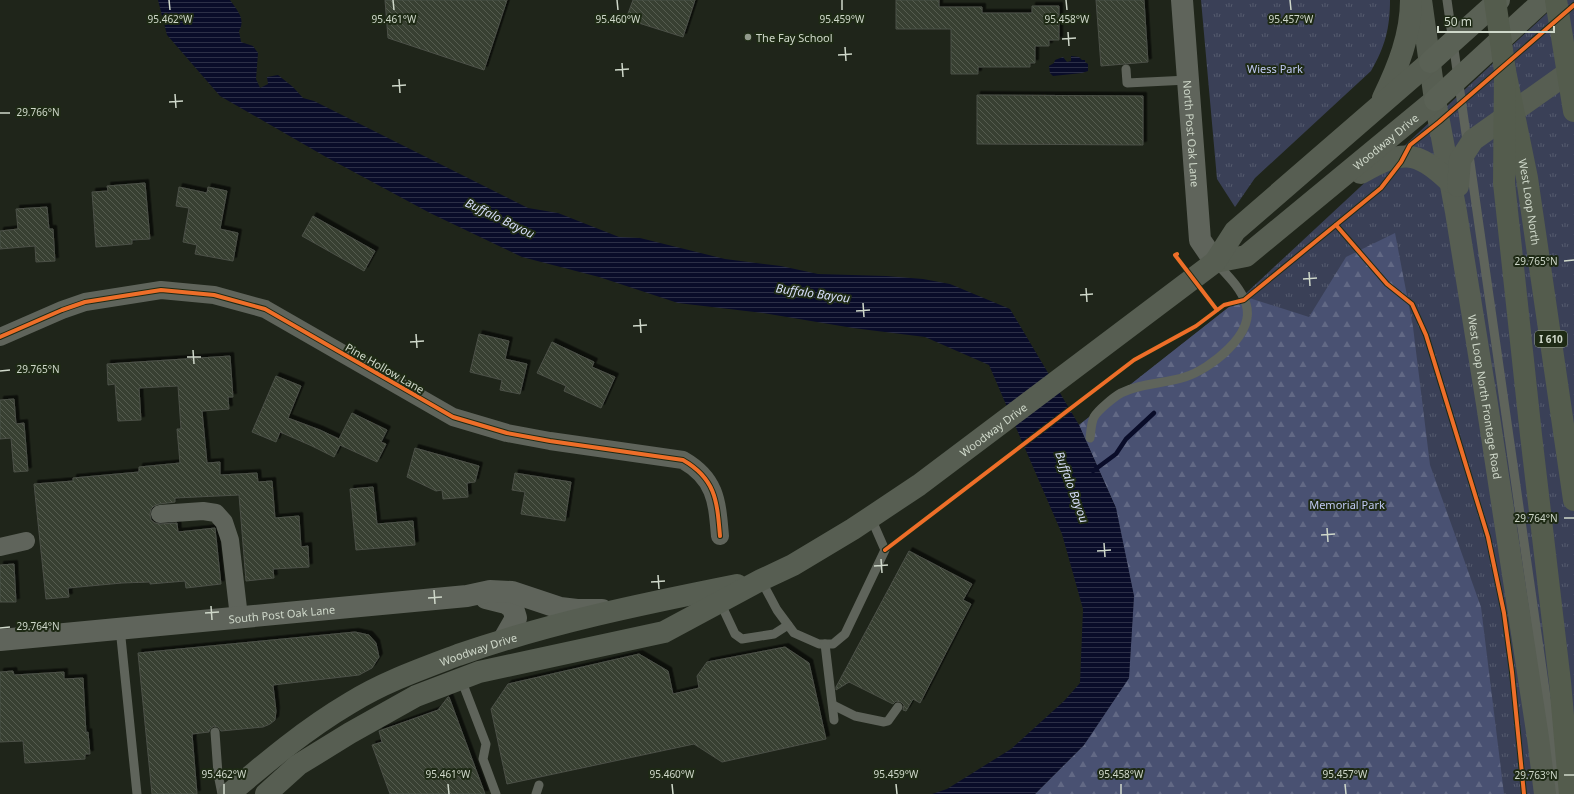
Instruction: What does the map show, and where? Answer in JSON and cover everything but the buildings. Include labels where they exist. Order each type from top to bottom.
[{"type":"highway","name":"West Loop North","points":[[1494,0],[1505,71],[1527,178],[1574,500]]},
{"type":"highway","points":[[1556,0],[1574,111]]},
{"type":"highway","points":[[1505,71],[1504,183],[1530,428],[1560,682],[1570,794]]},
{"type":"main road","points":[[1379,106],[1397,69],[1402,53],[1411,12],[1411,0]]},
{"type":"main road","name":"West Loop North Frontage Road","points":[[1421,0],[1435,100],[1456,212],[1487,404],[1537,730],[1545,794]]},
{"type":"main road","name":"Woodway Drive","points":[[266,794],[298,765],[350,733],[416,696],[479,672],[664,632],[761,580],[793,566],[871,518],[919,485],[1215,262],[1236,231],[1499,0]]},
{"type":"main road","name":"Woodway Drive","points":[[1215,262],[1246,256],[1435,100],[1544,0]]},
{"type":"main road","points":[[1456,212],[1460,160],[1473,140],[1569,72],[1574,72]]},
{"type":"main road","points":[[1318,197],[1378,163],[1393,157],[1405,155],[1420,160],[1436,169],[1450,182]]},
{"type":"main road","name":"Woodway Drive","points":[[229,794],[283,748],[350,702],[410,672],[504,639],[611,611],[761,580]]},
{"type":"main road","points":[[453,657],[461,679]]},
{"type":"main road","points":[[283,748],[298,765]]},
{"type":"street","name":"North Post Oak Lane","points":[[1182,0],[1200,240],[1215,262]]},
{"type":"street","name":"Pine Hollow Lane","points":[[0,337],[84,302],[161,290],[214,295],[265,309],[453,417],[507,433],[550,441],[682,460],[694,466],[712,488],[717,506],[720,536]]},
{"type":"street","points":[[160,514],[203,511],[216,513],[224,522],[230,540],[239,617]]},
{"type":"street","points":[[0,548],[26,542]]},
{"type":"street","name":"South Post Oak Lane","points":[[0,640],[467,596],[490,591],[512,592],[560,608],[611,611]]},
{"type":"street","name":"South Post Oak Lane","points":[[467,596],[506,603],[513,608],[516,618],[504,639]]},
{"type":"lane","points":[[1447,0],[1544,680],[1558,794]]},
{"type":"lane","points":[[1126,69],[1127,83],[1188,80]]},
{"type":"lane","points":[[1090,438],[1094,418],[1120,393],[1134,388],[1186,377],[1207,366],[1229,349],[1244,331],[1248,317],[1246,304],[1236,284],[1215,262]]},
{"type":"lane","points":[[761,580],[777,610],[794,633],[819,644],[833,644],[845,634],[885,550],[871,518]]},
{"type":"lane","points":[[720,602],[735,634],[742,639],[774,634],[788,625]]},
{"type":"lane","points":[[120,628],[137,794]]},
{"type":"lane","points":[[826,644],[834,720]]},
{"type":"lane","points":[[461,679],[486,744],[483,759],[496,794]]},
{"type":"lane","points":[[833,705],[855,716],[884,722],[888,721],[898,707]]},
{"type":"lane","points":[[215,732],[218,774],[222,794]]},
{"type":"lane","points":[[536,794],[539,784]]},
{"type":"green space","name":"Wiess Park","points":[[1201,0],[1390,0],[1386,37],[1380,54],[1371,71],[1255,178],[1235,207],[1217,179]]},
{"type":"green space","name":"Memorial Park","points":[[1561,0],[1574,0],[1574,794],[1035,794],[1084,745],[1116,508],[1079,425],[1243,296]]},
{"type":"green space","name":"Memorial Park","points":[[1395,233],[1413,327],[1430,465],[1481,607],[1504,794],[1035,794],[1084,745],[1129,678],[1134,596],[1116,508],[1079,425],[1243,296],[1309,317],[1346,257]]},
{"type":"water","name":"Buffalo Bayou","points":[[158,0],[230,0],[238,11],[242,22],[239,31],[241,42],[253,46],[258,53],[256,79],[260,88],[268,84],[267,77],[278,75],[293,87],[303,98],[314,101],[528,208],[558,213],[619,237],[640,238],[725,259],[781,266],[818,274],[886,276],[923,279],[950,284],[1010,309],[1079,425],[1116,508],[1134,596],[1129,678],[1084,745],[1035,794],[932,794],[947,789],[1011,749],[1064,701],[1080,683],[1083,609],[1062,534],[989,365],[925,337],[853,328],[763,313],[678,303],[599,277],[522,257],[430,213],[326,157],[220,96],[167,35]]},
{"type":"water","points":[[1071,56],[1079,57],[1082,60],[1085,60],[1088,64],[1088,71],[1053,76],[1050,73],[1049,66],[1054,63],[1055,60],[1063,57],[1067,62],[1071,61]]},
{"type":"waterway","points":[[1093,471],[1116,454],[1126,439],[1154,413]]},
{"type":"cycle path","points":[[885,550],[1134,360],[1196,326],[1224,305],[1244,300],[1381,188],[1401,162],[1410,145],[1439,122],[1574,5]]},
{"type":"cycle path","points":[[1336,225],[1387,284],[1412,304],[1426,335],[1488,537],[1504,613],[1512,672],[1524,794]]},
{"type":"cycle path","points":[[1177,254],[1175,255],[1217,310]]},
{"type":"cycle path","points":[[0,337],[62,310],[85,302],[161,290],[214,295],[265,309],[453,417],[507,433],[550,441],[683,460],[694,467],[702,475],[713,492],[718,512],[720,536]]},
{"type":"place","name":"The Fay School","points":[[748,37]]}]
